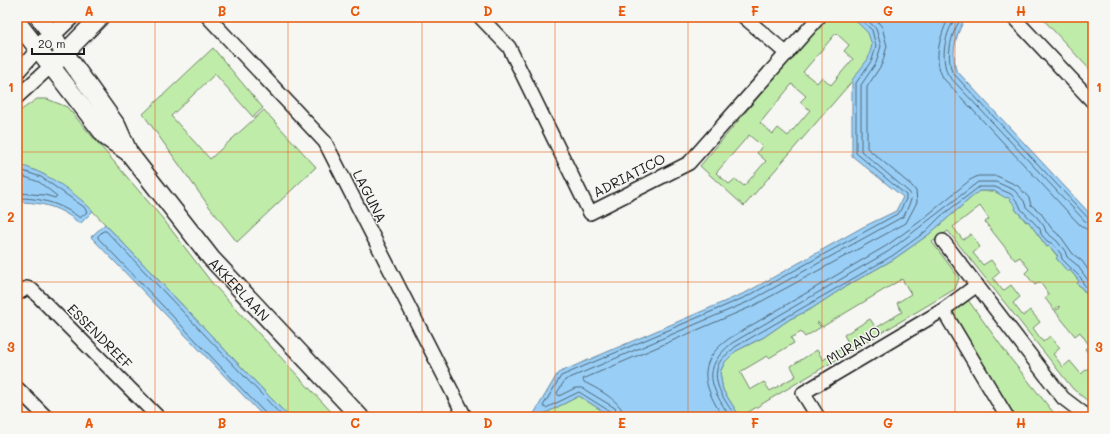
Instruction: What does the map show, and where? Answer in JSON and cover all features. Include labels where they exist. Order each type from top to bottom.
[{"type":"street","name":"AKKERLAAN","points":[[39,17],[117,126],[129,153],[211,258],[360,417]]},
{"type":"street","points":[[17,73],[51,34],[70,17]]},
{"type":"street","points":[[17,97],[65,53],[100,17]]},
{"type":"street","name":"LAGUNA","points":[[208,17],[325,142],[465,417]]},
{"type":"street","name":"ADRIATICO","points":[[480,17],[509,47],[590,213],[689,163],[787,54],[818,17]]},
{"type":"street","points":[[744,17],[787,54]]},
{"type":"street","points":[[1013,17],[1093,102]]},
{"type":"street","name":"AKKERLAAN","points":[[17,22],[106,136],[129,153]]},
{"type":"street","points":[[942,241],[1064,398],[1088,417]]},
{"type":"street","name":"MURANO","points":[[818,417],[803,393],[943,310],[977,285]]},
{"type":"street","name":"ESSENDREEF","points":[[17,294],[27,288],[32,290],[158,417]]},
{"type":"street","points":[[943,310],[1007,417]]},
{"type":"street","points":[[17,388],[46,417]]},
{"type":"green space","points":[[826,17],[852,17],[865,28],[871,38],[872,45],[866,64],[744,206],[700,166]],"holes":[[[836,33],[849,45],[844,51],[853,59],[831,85],[822,77],[817,83],[803,72]],[[792,84],[806,96],[800,102],[810,110],[788,136],[778,128],[773,134],[760,123]],[[749,135],[762,146],[757,153],[766,161],[744,186],[735,179],[729,184],[716,173]]]},
{"type":"green space","points":[[1041,17],[1093,17],[1093,73]]},
{"type":"green space","points":[[213,48],[263,108],[253,117],[215,74],[171,116],[210,159],[264,110],[316,167],[237,242],[208,205],[143,114]]},
{"type":"green space","points":[[37,99],[47,99],[67,107],[163,219],[212,283],[336,417],[289,417],[86,204],[43,174],[17,165],[17,113]]},
{"type":"green space","points":[[979,191],[994,191],[1006,197],[1008,196],[1017,207],[1015,209],[1026,222],[1028,221],[1047,247],[1049,246],[1058,257],[1056,258],[1068,271],[1070,270],[1079,281],[1077,283],[1088,296],[1090,295],[1093,298],[1093,359],[1085,349],[1089,345],[1080,332],[1075,336],[1055,311],[1060,308],[1059,306],[1054,310],[1045,298],[1049,295],[1040,282],[1035,285],[1025,273],[1029,269],[1020,257],[1015,260],[985,222],[989,219],[980,206],[953,227],[963,240],[971,234],[980,247],[973,253],[983,265],[991,260],[1000,272],[993,278],[1003,291],[1011,285],[1020,297],[1013,303],[1023,316],[1030,310],[1040,322],[1033,328],[1043,342],[1050,336],[1060,348],[1053,354],[1063,367],[1070,361],[1081,374],[1093,364],[1093,376],[1089,381],[1093,385],[1093,405],[1073,389],[948,231],[932,242],[959,278],[955,289],[740,417],[723,390],[721,380],[720,372],[729,357],[736,351],[764,337],[790,319],[811,309],[843,288],[894,259],[928,235]],"holes":[[[902,279],[911,294],[897,303],[902,312],[876,328],[870,319],[844,335],[849,344],[823,360],[817,350],[791,366],[796,376],[770,391],[764,382],[750,390],[740,372],[767,356],[769,358],[794,343],[791,338],[801,332],[805,337],[821,327],[817,323],[819,322],[822,327]]]},
{"type":"green space","points":[[968,300],[1010,358],[1053,412],[1060,417],[1015,417],[950,312]]},
{"type":"green space","points":[[579,396],[612,417],[538,417]]},
{"type":"water","points":[[852,17],[966,17],[955,43],[954,56],[956,70],[1093,217],[1093,298],[1090,295],[1089,296],[1077,283],[1079,281],[1070,270],[1068,272],[1056,258],[1058,256],[1049,246],[1047,247],[1028,221],[1027,222],[1015,209],[1016,207],[1008,197],[1006,198],[994,191],[979,191],[928,235],[894,259],[843,288],[811,309],[790,319],[764,337],[736,351],[725,362],[720,372],[723,390],[740,417],[612,417],[579,396],[538,417],[532,417],[558,373],[747,292],[863,227],[896,211],[903,197],[852,156],[852,80],[868,59],[872,45],[868,33]]},
{"type":"water","points":[[17,165],[37,171],[47,176],[78,197],[93,211],[80,224],[66,213],[43,204],[17,202]]},
{"type":"water","points":[[105,224],[289,417],[264,417],[91,237]]}]
